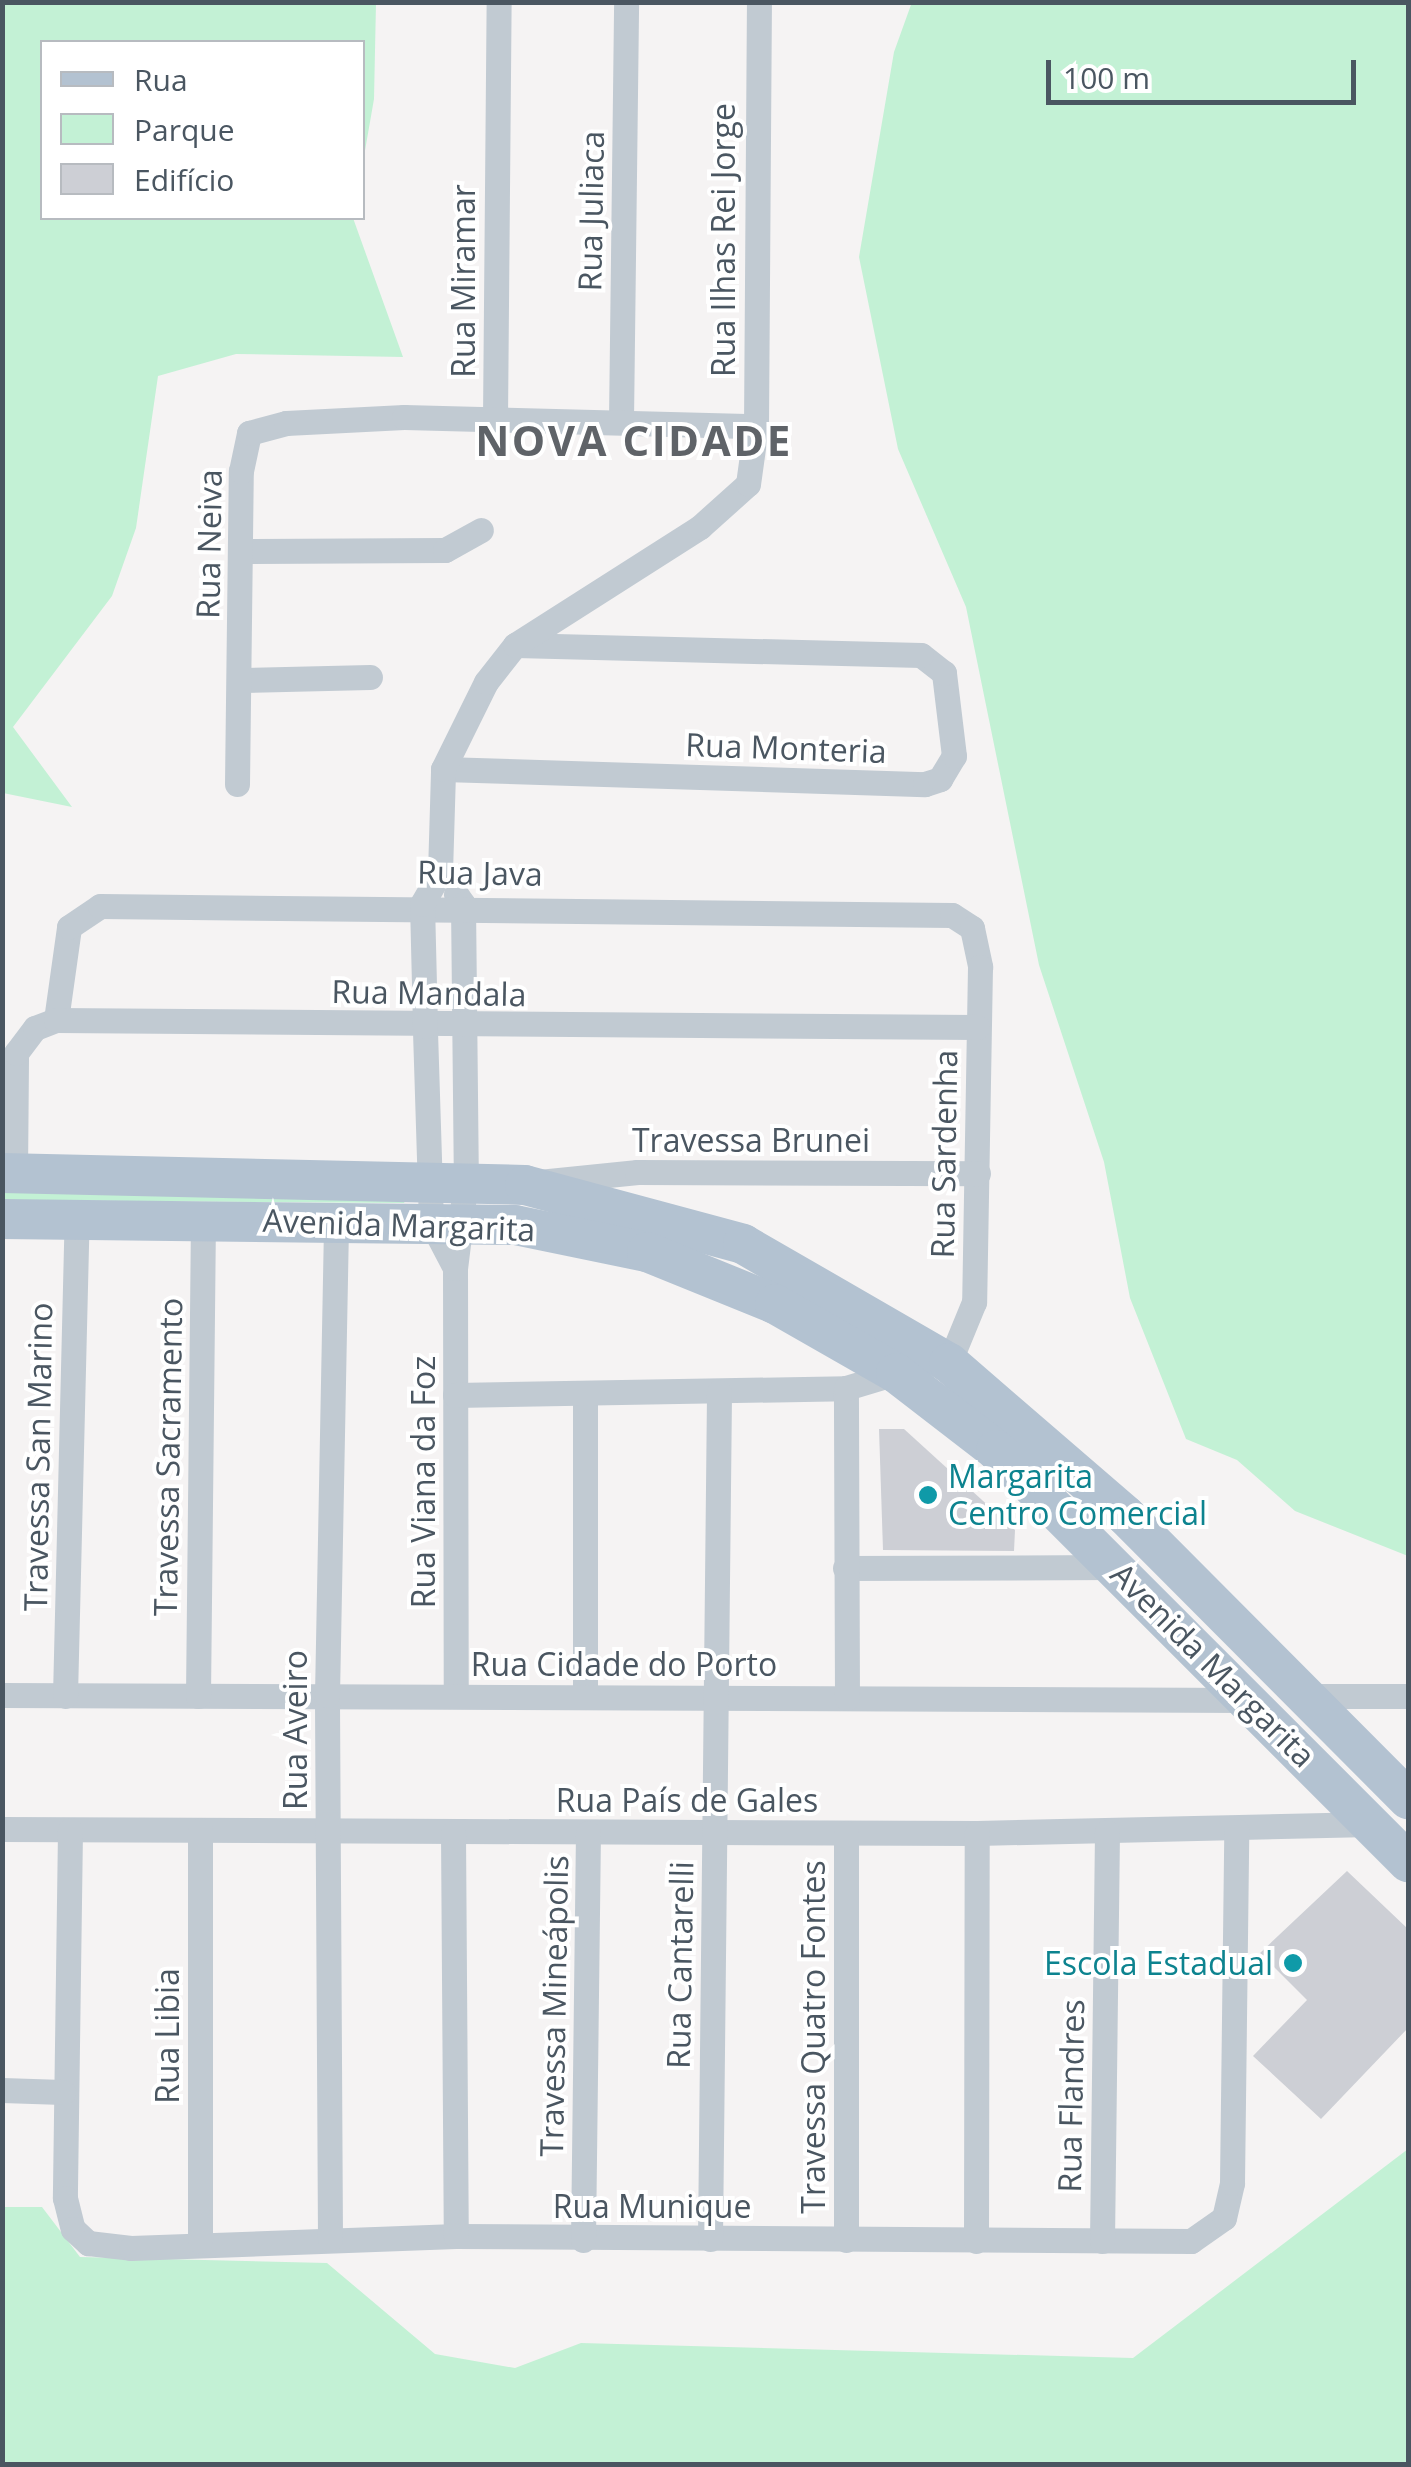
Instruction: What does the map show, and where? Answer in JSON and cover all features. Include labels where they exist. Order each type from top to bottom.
[{"type":"main road","name":"Avenida Margarita","points":[[8,1174],[448,1179],[526,1184],[743,1244],[950,1363],[1126,1516],[1408,1800]]},
{"type":"main road","name":"Avenida Margarita","points":[[2,1219],[448,1222],[566,1232],[700,1270],[896,1374],[996,1450],[1408,1862]]},
{"type":"street","name":"Rua Miramar","points":[[498,2],[496,418],[756,426]]},
{"type":"street","name":"Rua Juliaca","points":[[621,421],[626,2]]},
{"type":"street","name":"Rua Ilhas Rei Jorge","points":[[422,904],[440,873],[444,769],[515,644],[729,506],[748,484],[756,426],[759,2]]},
{"type":"street","name":"Rua Neiva","points":[[237,784],[241,472],[249,433],[286,423],[496,418]]},
{"type":"street","points":[[242,551],[445,550],[481,530]]},
{"type":"street","name":"Rua Monteria","points":[[444,769],[940,779],[954,756],[944,673],[921,655],[878,649],[515,644]]},
{"type":"street","points":[[240,680],[370,677]]},
{"type":"street","points":[[440,873],[464,904],[465,1026],[448,1179],[448,1222]]},
{"type":"street","points":[[422,904],[425,1026],[448,1179],[448,1222]]},
{"type":"street","name":"Rua Java","points":[[56,1020],[70,927],[86,910],[464,904],[952,916],[978,941]]},
{"type":"street","name":"Rua Sardenha","points":[[950,1363],[972,1319],[978,1172],[978,941]]},
{"type":"street","points":[[8,1174],[16,1052],[35,1028],[56,1020]]},
{"type":"street","name":"Rua Mandala","points":[[56,1020],[425,1026],[977,1027]]},
{"type":"street","name":"Travessa Brunei","points":[[526,1184],[637,1172],[978,1172]]},
{"type":"street","name":"Travessa San Marino","points":[[65,1696],[77,1220]]},
{"type":"street","name":"Travessa Sacramento","points":[[198,1696],[204,1220]]},
{"type":"street","name":"Rua Aveiro","points":[[330,2239],[326,1830],[336,1222]]},
{"type":"street","name":"Rua Viana da Foz","points":[[448,1222],[455,1268],[456,1695]]},
{"type":"street","points":[[456,1395],[846,1388],[896,1374]]},
{"type":"street","points":[[846,1388],[847,1698]]},
{"type":"street","name":"Rua Cantarelli","points":[[710,2239],[719,1392]]},
{"type":"street","points":[[586,1393],[586,1698]]},
{"type":"street","points":[[844,1568],[1116,1566]]},
{"type":"street","name":"Rua Cidade do Porto","points":[[2,1695],[1245,1700]]},
{"type":"street","points":[[1301,1696],[1408,1696]]},
{"type":"street","name":"Rua País de Gales","points":[[2,1829],[977,1833],[1371,1824]]},
{"type":"street","points":[[2,2090],[63,2092],[70,1830]]},
{"type":"street","name":"Rua Libia","points":[[200,1830],[200,2241]]},
{"type":"street","name":"Rua Munique","points":[[63,2092],[65,2198],[73,2229],[88,2243],[456,2236],[583,2240],[1191,2240],[1215,2231],[1232,2183],[1236,1830]]},
{"type":"street","points":[[454,1832],[456,2236]]},
{"type":"street","name":"Travessa Mineápolis","points":[[583,2240],[588,1832]]},
{"type":"street","name":"Rua Flandres","points":[[1102,2241],[1106,1832]]},
{"type":"street","name":"Travessa Quatro Fontes","points":[[846,1833],[846,2240]]},
{"type":"street","points":[[976,2241],[977,1833]]},
{"type":"green space","points":[[912,2],[1408,3],[1408,1556],[1295,1511],[1237,1460],[1186,1439],[1130,1298],[1104,1162],[1039,965],[966,607],[898,449],[859,257],[894,52]]},
{"type":"green space","points":[[2,3],[376,3],[374,99],[365,151],[365,40],[40,40],[40,220],[354,220],[403,357],[236,354],[158,376],[136,528],[112,596],[13,727],[72,807],[3,793]]},
{"type":"green space","points":[[3,1183],[408,1196],[404,1203],[3,1200]]},
{"type":"green space","points":[[1408,2149],[1408,2464],[3,2464],[2,2207],[42,2207],[80,2257],[327,2263],[435,2354],[515,2368],[581,2343],[1133,2358]]},
{"type":"building","name":"Margarita Centro Comercial","points":[[879,1429],[904,1429],[1015,1530],[1014,1551],[883,1550]]},
{"type":"building","points":[[1347,1871],[1408,1929],[1408,2028],[1321,2119],[1253,2056],[1307,2000],[1260,1953]]},
{"type":"place","name":"Margarita Centro Comercial","points":[[928,1495]]},
{"type":"place","name":"Escola Estadual","points":[[1293,1963]]},
{"type":"district","name":"NOVA CIDADE","points":[[634,440]]}]
